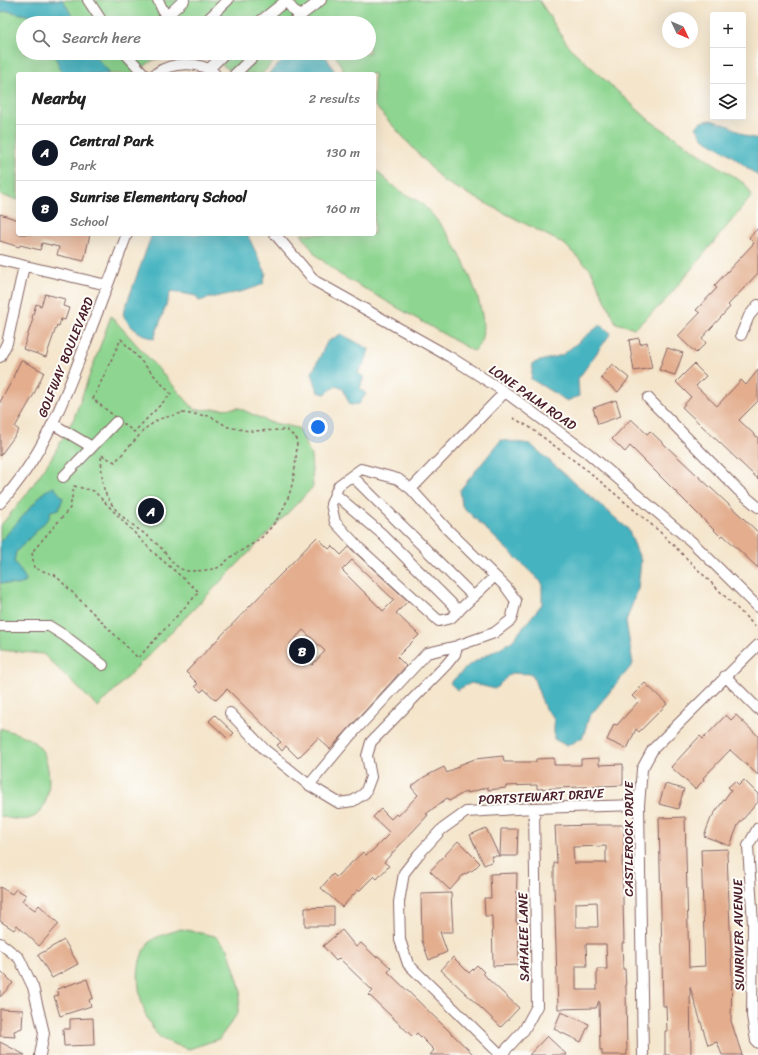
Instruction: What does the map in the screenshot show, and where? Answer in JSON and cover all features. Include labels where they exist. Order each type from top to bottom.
[{"type":"street","points":[[88,0],[98,16]]},
{"type":"street","points":[[158,0],[159,5],[168,16]]},
{"type":"street","points":[[174,16],[184,0]]},
{"type":"street","points":[[211,16],[228,0]]},
{"type":"street","points":[[300,16],[321,0]]},
{"type":"street","points":[[266,16],[282,2],[292,16]]},
{"type":"street","points":[[132,60],[142,72]]},
{"type":"street","points":[[159,72],[169,67],[181,64],[196,65],[212,72],[220,60]]},
{"type":"street","points":[[238,72],[250,60]]},
{"type":"street","name":"GOLFWAY BOULEVARD","points":[[0,503],[9,494],[32,460],[53,424],[68,392],[126,236]]},
{"type":"street","name":"LONE PALM ROAD","points":[[277,236],[316,281],[450,358],[505,392],[588,453],[635,491],[692,542],[758,607]]},
{"type":"street","points":[[0,260],[107,285]]},
{"type":"street","points":[[0,357],[7,343],[24,266]]},
{"type":"street","points":[[741,335],[748,316],[758,305]]},
{"type":"street","points":[[411,489],[505,392]]},
{"type":"street","points":[[648,398],[739,491],[758,507]]},
{"type":"street","points":[[63,477],[116,422]]},
{"type":"street","points":[[53,424],[92,447]]},
{"type":"street","points":[[310,785],[350,736],[427,653],[457,646],[494,633],[511,620],[516,601],[506,587],[494,577],[411,489],[398,479],[361,470],[339,485],[331,504],[335,522],[360,550],[439,621],[451,618],[494,577]]},
{"type":"street","points":[[352,476],[474,597]]},
{"type":"street","points":[[335,494],[380,533],[459,611]]},
{"type":"street","points":[[0,626],[49,626],[65,636],[103,665]]},
{"type":"street","name":"CASTLEROCK DRIVE","points":[[643,1055],[639,805],[642,769],[653,749],[758,645]]},
{"type":"street","points":[[230,713],[265,750],[310,785],[338,803],[353,801],[365,793],[371,777],[367,756],[371,742],[447,664],[455,654],[457,646]]},
{"type":"street","points":[[725,676],[758,709]]},
{"type":"street","name":"PORTSTEWART DRIVE","points":[[501,1055],[408,964],[400,940],[399,902],[404,873],[441,830],[466,812],[534,808],[639,805]]},
{"type":"street","name":"SAHALEE LANE","points":[[501,1055],[524,1030],[536,1006],[534,808]]},
{"type":"street","name":"SUNRIVER AVENUE","points":[[758,828],[748,846],[755,924],[752,1016],[756,1041],[758,1043]]},
{"type":"street","points":[[0,943],[19,958],[33,987],[44,1033],[40,1055]]},
{"type":"path","points":[[121,339],[171,394],[134,432],[93,400],[121,339]]},
{"type":"path","points":[[182,413],[210,416],[228,427],[249,431],[287,430],[297,439],[296,469],[289,498],[276,520],[262,537],[232,556],[218,568],[189,572],[179,568],[171,562],[161,547],[128,523],[115,509],[105,490],[101,455],[115,462],[146,428],[159,419],[182,413]]},
{"type":"path","points":[[513,418],[528,426],[641,515],[694,564],[758,629]]},
{"type":"path","points":[[74,486],[94,491],[153,552],[199,592],[138,658],[55,575],[34,568],[32,552],[70,508],[74,486]]},
{"type":"green space","points":[[0,0],[539,0],[569,47],[649,120],[745,184],[752,196],[664,302],[635,328],[616,323],[591,270],[564,244],[443,181],[376,107],[376,72],[344,72],[338,60],[376,60],[376,16],[16,16],[16,60],[153,60],[137,72],[16,72],[16,199],[0,195]]},
{"type":"green space","points":[[216,60],[275,60],[264,72],[232,72]]},
{"type":"green space","points":[[376,171],[397,189],[419,201],[432,214],[449,236],[463,260],[477,295],[483,328],[481,342],[473,351],[339,274],[316,255],[302,236],[376,236]]},
{"type":"green space","points":[[111,316],[195,410],[239,408],[269,422],[298,428],[311,456],[313,487],[98,707],[43,654],[0,650],[0,526],[26,495],[52,457],[74,418]]},
{"type":"green space","points":[[0,728],[32,741],[41,749],[48,766],[49,777],[46,799],[42,808],[36,815],[25,820],[0,816]]},
{"type":"green space","points":[[181,929],[215,936],[228,949],[241,990],[238,1013],[219,1039],[189,1049],[164,1040],[153,1029],[142,1003],[138,973],[141,959],[146,947],[155,938]]},
{"type":"water","points":[[0,0],[63,0],[72,16],[31,16],[7,11],[0,13]]},
{"type":"water","points":[[57,60],[98,60],[109,72],[61,72]]},
{"type":"water","points":[[283,60],[328,60],[335,72],[270,72]]},
{"type":"water","points":[[711,120],[730,126],[746,136],[758,139],[758,176],[728,153],[703,138],[696,127],[701,122]]},
{"type":"water","points":[[151,236],[248,236],[266,273],[263,284],[248,290],[199,301],[196,296],[171,291],[154,339],[144,335],[132,327],[125,319],[123,314]]},
{"type":"water","points":[[600,325],[611,333],[578,379],[579,396],[567,401],[531,379],[533,363],[562,355]]},
{"type":"water","points":[[341,334],[369,349],[366,360],[358,373],[364,377],[360,388],[366,394],[359,404],[350,405],[343,389],[336,386],[325,394],[318,392],[312,373],[327,342]]},
{"type":"water","points":[[501,440],[530,444],[628,529],[641,561],[638,589],[626,621],[633,664],[589,717],[583,737],[567,746],[554,739],[554,718],[545,709],[532,674],[511,673],[495,689],[471,683],[457,690],[450,683],[469,665],[512,641],[542,604],[542,583],[462,506],[460,490]]},
{"type":"water","points":[[54,487],[63,498],[59,509],[51,511],[49,518],[16,552],[14,561],[26,579],[25,583],[17,585],[0,583],[0,542],[45,491]]},
{"type":"building","points":[[0,214],[16,219],[16,236],[90,236],[84,261],[57,255],[59,247],[42,243],[40,250],[20,245],[19,247],[0,241]]},
{"type":"building","points":[[758,228],[758,273],[728,305],[730,307],[702,338],[706,343],[696,353],[678,336],[700,313],[696,310],[717,288],[714,286],[754,243],[749,238]]},
{"type":"building","points":[[45,294],[65,299],[63,306],[69,308],[65,320],[61,319],[59,326],[57,325],[46,357],[23,349],[33,319],[36,304],[41,306]]},
{"type":"building","points":[[639,338],[640,344],[647,342],[652,368],[634,371],[629,340]]},
{"type":"building","points":[[667,348],[683,353],[675,375],[659,370]]},
{"type":"building","points":[[21,360],[44,372],[33,396],[15,427],[19,430],[0,456],[0,402],[14,377]]},
{"type":"building","points":[[612,364],[629,378],[618,392],[601,378]]},
{"type":"building","points":[[694,364],[706,376],[696,386],[717,406],[741,380],[746,385],[758,370],[758,401],[739,420],[758,438],[758,479],[682,407],[691,397],[676,382]]},
{"type":"building","points":[[616,400],[621,416],[598,424],[593,408]]},
{"type":"building","points":[[631,419],[647,434],[650,431],[758,532],[758,568],[723,535],[721,537],[630,446],[625,452],[612,439]]},
{"type":"building","points":[[317,537],[329,549],[332,546],[341,555],[349,547],[408,601],[396,613],[419,635],[397,657],[406,666],[330,749],[318,738],[298,758],[286,746],[282,751],[277,745],[281,742],[227,689],[216,700],[204,689],[201,692],[195,686],[198,684],[186,672]],"holes":[[[352,560],[394,600],[383,611],[342,570]],[[303,630],[325,651],[312,665],[290,644]]]},
{"type":"building","points":[[645,683],[667,704],[639,732],[636,729],[627,749],[607,740],[614,724],[617,725],[638,702],[632,696]]},
{"type":"building","points":[[215,715],[234,733],[228,739],[209,721]]},
{"type":"building","points":[[726,715],[731,720],[736,715],[758,736],[758,775],[730,750],[703,778],[704,780],[695,789],[671,767],[700,736],[703,739]]},
{"type":"building","points":[[503,756],[504,762],[536,762],[536,759],[554,758],[554,765],[581,765],[581,759],[599,758],[599,765],[623,764],[623,785],[537,789],[537,785],[506,786],[506,788],[488,790],[488,787],[468,793],[467,791],[449,801],[447,798],[426,814],[428,815],[384,862],[389,866],[377,879],[374,876],[342,907],[321,888],[333,874],[336,877],[363,852],[366,855],[372,851],[390,833],[373,817],[381,809],[391,819],[396,814],[398,816],[418,795],[411,787],[424,777],[444,767],[447,773],[459,765],[475,759]]},
{"type":"building","points":[[744,780],[758,794],[758,802],[738,825],[730,846],[704,836],[711,818],[731,790],[728,787],[735,781],[739,785]]},
{"type":"building","points":[[665,784],[684,789],[678,809],[659,804]]},
{"type":"building","points":[[685,817],[689,967],[705,966],[701,850],[728,849],[732,976],[731,1021],[742,1055],[722,1055],[717,1042],[708,1045],[690,987],[691,1055],[665,1055],[665,1031],[667,1031],[666,1006],[663,1006],[659,818]]},
{"type":"building","points":[[624,825],[624,857],[622,857],[624,943],[622,943],[623,969],[625,969],[626,989],[627,1055],[602,1055],[602,1050],[600,1050],[599,1001],[596,1008],[558,1009],[554,885],[554,863],[557,863],[555,826]],"holes":[[[606,846],[606,863],[574,863],[573,847]],[[597,902],[598,927],[576,927],[576,903]],[[586,944],[606,944],[607,969],[597,969],[597,990],[576,990],[576,966],[587,966]]]},
{"type":"building","points":[[486,828],[499,856],[491,856],[493,861],[484,865],[470,835]]},
{"type":"building","points":[[501,829],[518,829],[517,856],[500,856]]},
{"type":"building","points":[[458,841],[480,863],[473,870],[463,875],[450,890],[430,871]]},
{"type":"building","points":[[517,873],[516,922],[518,922],[519,965],[493,966],[492,916],[485,916],[484,898],[491,898],[490,874]]},
{"type":"building","points":[[0,887],[12,894],[16,889],[26,895],[22,901],[35,910],[39,905],[59,924],[39,946],[17,925],[14,930],[0,921]]},
{"type":"building","points":[[451,893],[453,932],[440,932],[447,952],[429,960],[422,941],[421,894]]},
{"type":"building","points":[[334,907],[334,926],[305,926],[305,908]]},
{"type":"building","points":[[342,930],[356,947],[361,943],[391,968],[388,972],[474,1055],[430,1055],[434,1050],[417,1033],[413,1037],[369,995],[373,991],[339,958],[336,961],[323,946]]},
{"type":"building","points":[[64,940],[78,964],[52,978],[38,955]]},
{"type":"building","points":[[453,957],[469,973],[477,965],[488,979],[519,1008],[501,1027],[441,970]]},
{"type":"building","points":[[0,970],[13,983],[0,997]]},
{"type":"building","points":[[87,979],[93,998],[89,1000],[91,1006],[60,1016],[54,996],[59,995],[57,989]]},
{"type":"building","points":[[0,1009],[23,1010],[22,1028],[14,1031],[15,1037],[0,1036]]},
{"type":"building","points":[[561,1012],[589,1024],[581,1042],[554,1029]]},
{"type":"building","points":[[93,1018],[94,1045],[64,1046],[63,1029],[70,1029],[70,1019]]},
{"type":"building","points":[[547,1036],[567,1055],[529,1055]]},
{"type":"building","points":[[0,1042],[25,1055],[0,1055]]},
{"type":"place","name":"Central Park","points":[[151,511]]},
{"type":"place","name":"Sunrise Elementary School","points":[[302,651]]}]
